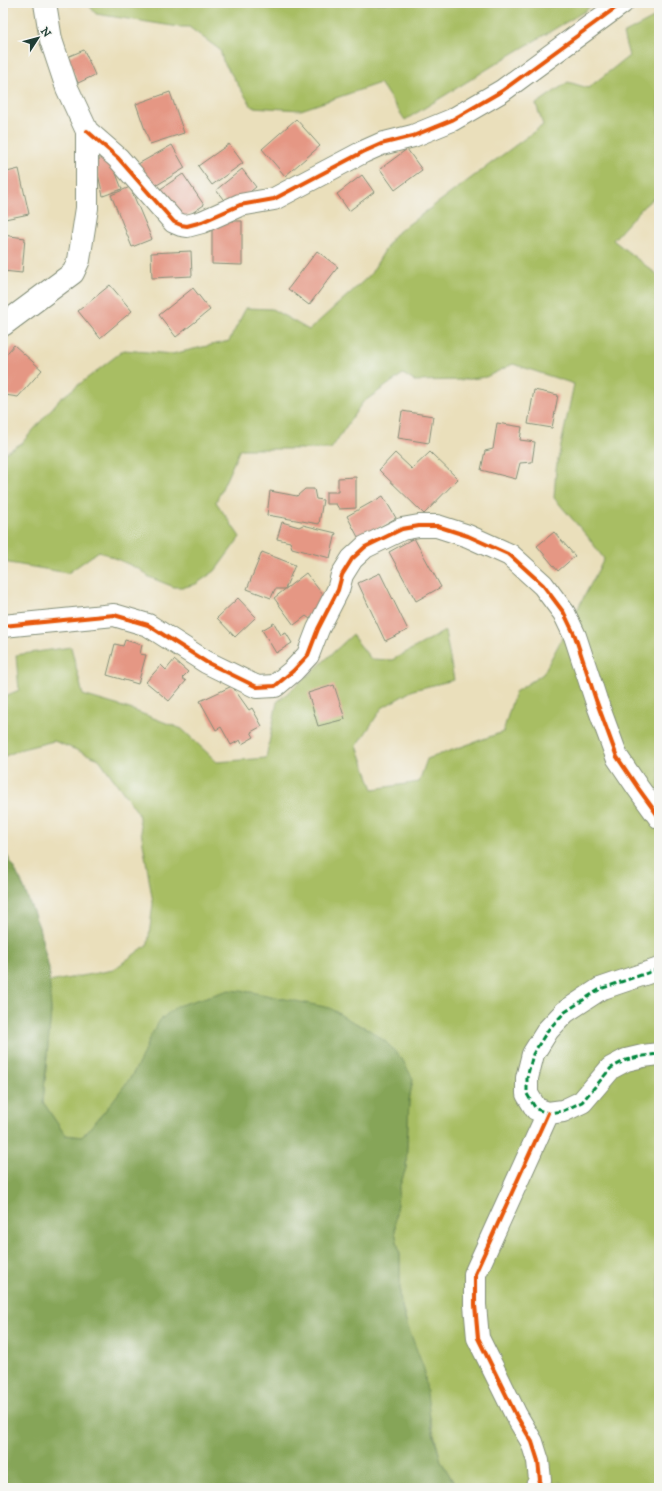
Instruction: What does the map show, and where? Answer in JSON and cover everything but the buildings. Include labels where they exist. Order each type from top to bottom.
[{"type":"street","points":[[45,3],[51,40],[67,88],[87,131],[118,158],[174,222],[181,226],[202,222],[240,205],[274,199],[381,144],[413,136],[452,120],[502,91],[622,3]]},
{"type":"street","points":[[3,325],[73,274],[79,260],[86,208],[87,131]]},
{"type":"street","points":[[3,626],[114,615],[148,625],[206,662],[257,687],[275,686],[293,671],[308,655],[318,629],[338,590],[342,575],[352,559],[365,547],[402,529],[419,526],[437,526],[468,536],[510,554],[543,585],[564,613],[575,636],[596,700],[617,756],[659,816]]},
{"type":"street","points":[[659,969],[600,989],[565,1012],[548,1030],[533,1054],[527,1078],[527,1094],[536,1108],[548,1113],[563,1110],[582,1102],[611,1068],[632,1059],[659,1054]]},
{"type":"street","points":[[536,1488],[540,1480],[538,1461],[532,1442],[516,1415],[478,1338],[475,1305],[475,1274],[548,1113]]},
{"type":"green space","points":[[87,3],[595,3],[585,11],[405,120],[380,83],[301,110],[252,107],[223,61],[220,50],[189,27],[179,27],[96,14]]},
{"type":"green space","points":[[659,15],[659,194],[644,206],[613,240],[659,276],[659,1488],[567,1488],[560,1482],[540,1488],[457,1488],[441,1461],[400,1298],[400,1255],[395,1232],[396,1210],[399,1188],[406,1168],[409,1100],[413,1079],[368,1029],[349,1020],[149,1039],[135,1071],[114,1100],[82,1137],[65,1135],[43,1102],[51,1011],[49,982],[113,970],[148,944],[153,903],[138,813],[99,759],[54,741],[22,749],[3,757],[3,697],[19,690],[16,655],[71,647],[83,695],[130,709],[182,729],[217,762],[266,758],[277,702],[352,635],[371,659],[392,660],[445,631],[454,680],[413,690],[382,708],[357,746],[373,789],[419,782],[427,759],[503,732],[515,692],[543,674],[604,559],[588,537],[554,498],[556,469],[574,384],[513,364],[486,377],[462,380],[414,381],[403,374],[362,403],[331,449],[240,449],[216,502],[240,537],[215,571],[196,584],[185,587],[174,587],[149,577],[141,570],[99,551],[68,573],[3,561],[3,454],[22,443],[60,399],[124,350],[172,354],[229,341],[246,308],[272,309],[309,330],[370,275],[394,235],[543,125],[536,104],[568,82],[588,88],[629,56],[623,34]]},
{"type":"green space","points":[[3,848],[22,883],[39,927],[49,969],[51,1011],[43,1102],[65,1135],[82,1137],[105,1111],[131,1077],[160,1020],[177,1006],[229,990],[251,992],[330,1008],[349,1020],[368,1029],[386,1042],[402,1059],[413,1079],[409,1100],[406,1168],[399,1188],[396,1210],[395,1232],[400,1255],[400,1298],[405,1319],[424,1369],[431,1426],[441,1461],[457,1488],[3,1488]]},
{"type":"marked path","points":[[659,969],[600,989],[565,1012],[548,1030],[533,1054],[527,1078],[527,1094],[536,1109],[548,1113],[563,1111],[582,1102],[611,1068],[626,1060],[659,1054]]},
{"type":"cycle path","points":[[87,131],[118,158],[174,222],[187,226],[202,222],[240,205],[274,199],[381,144],[413,136],[452,120],[502,91],[622,3]]},
{"type":"cycle path","points":[[3,626],[114,615],[148,625],[206,662],[257,687],[275,686],[293,671],[308,655],[318,629],[338,590],[342,575],[352,559],[365,547],[402,529],[419,526],[437,526],[468,536],[510,555],[543,585],[564,613],[575,636],[617,757],[659,817]]},
{"type":"cycle path","points":[[536,1488],[540,1480],[538,1461],[532,1442],[516,1415],[478,1338],[475,1305],[475,1274],[548,1113]]}]
